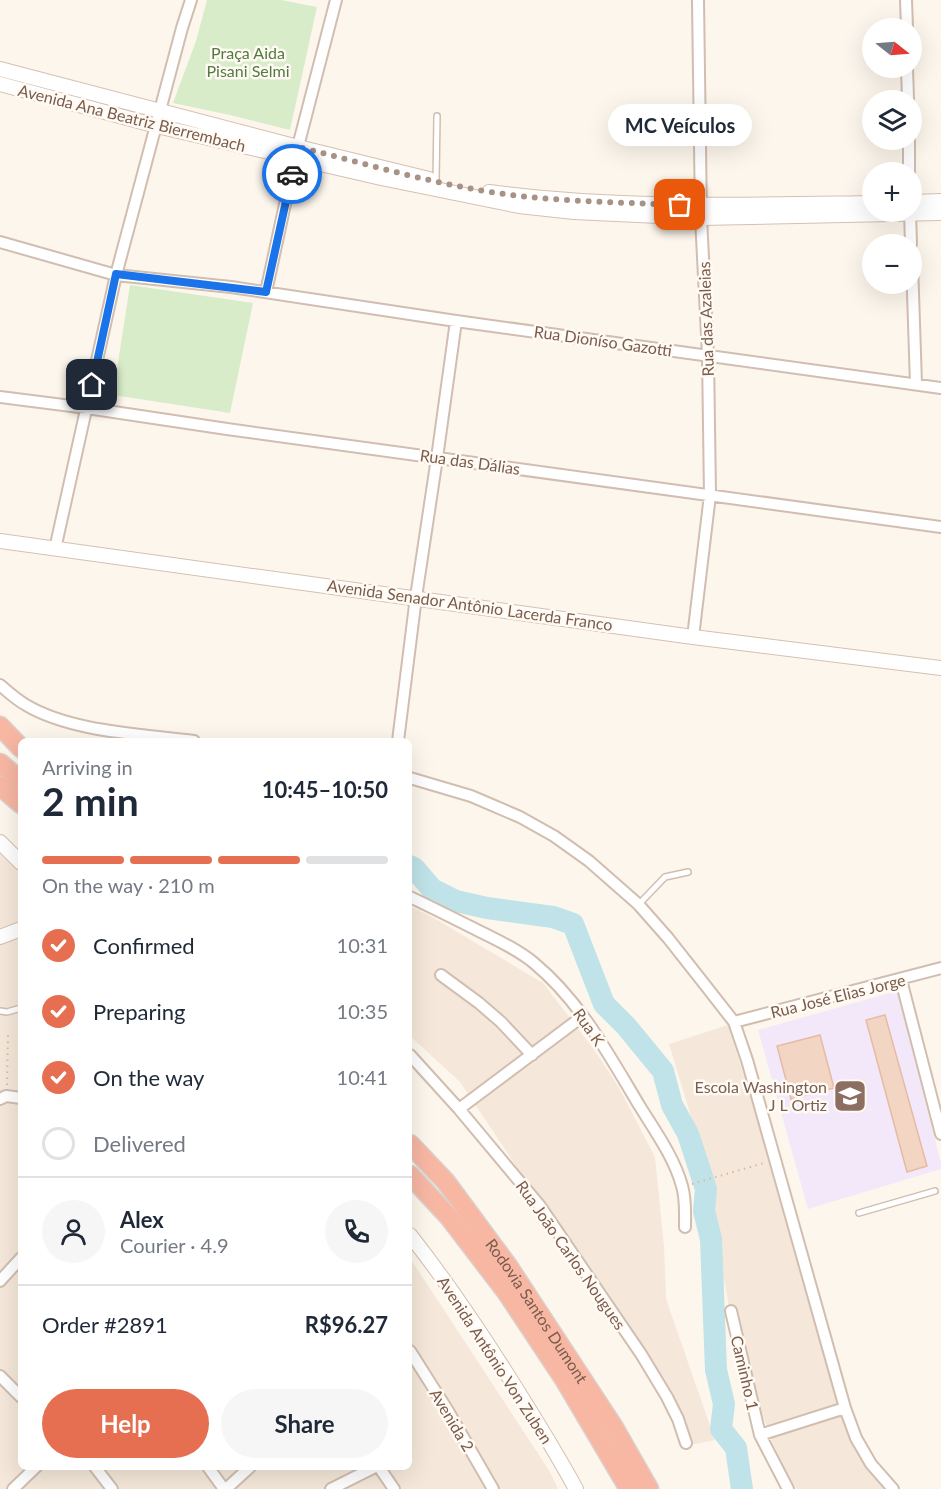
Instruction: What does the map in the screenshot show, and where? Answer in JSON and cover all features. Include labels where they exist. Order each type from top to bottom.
[{"type":"highway","points":[[0,726],[18,745]]},
{"type":"highway","points":[[0,763],[18,778]]},
{"type":"highway","points":[[0,788],[18,802]]},
{"type":"highway","name":"Rodovia Santos Dumont","points":[[412,1146],[446,1182],[508,1266],[613,1426],[649,1489]]},
{"type":"highway","name":"Rodovia Santos Dumont","points":[[412,1176],[449,1217],[507,1293],[564,1378],[629,1489]]},
{"type":"street","points":[[55,549],[116,274],[191,0]]},
{"type":"street","points":[[266,292],[297,153],[336,0]]},
{"type":"street","name":"Rua das Azaleias","points":[[693,637],[710,495],[708,355],[701,212],[698,0]]},
{"type":"street","points":[[906,0],[907,18]]},
{"type":"street","name":"Avenida Ana Beatriz Bierrembach","points":[[0,69],[159,111],[381,178],[519,206],[574,212],[862,210]]},
{"type":"street","name":"Avenida Ana Beatriz Bierrembach","points":[[0,84],[156,126],[484,191],[701,212],[862,204]]},
{"type":"street","name":"Avenida Ana Beatriz Bierrembach","points":[[922,206],[941,201]]},
{"type":"street","name":"Avenida Ana Beatriz Bierrembach","points":[[922,210],[941,213]]},
{"type":"street","name":"Rua Dioníso Gazotti","points":[[0,242],[116,274],[266,292],[456,321],[941,388]]},
{"type":"street","points":[[913,294],[916,384]]},
{"type":"street","points":[[398,738],[416,597],[456,321]]},
{"type":"street","name":"Rua das Dálias","points":[[0,397],[941,527]]},
{"type":"street","name":"Avenida Senador Antônio Lacerda Franco","points":[[0,541],[693,637],[941,668]]},
{"type":"street","points":[[0,685],[25,705],[57,720],[115,736],[147,738]]},
{"type":"street","points":[[412,779],[471,796],[520,817],[555,836],[589,861],[638,904],[735,1022],[776,1159],[845,1408],[856,1438],[871,1464],[893,1489]]},
{"type":"street","points":[[0,842],[18,860]]},
{"type":"street","name":"Rua K","points":[[412,898],[502,942],[533,962],[557,984],[583,1016],[675,1167],[685,1203],[685,1227]]},
{"type":"street","points":[[0,937],[18,930]]},
{"type":"street","name":"Rua José Elias Jorge","points":[[735,1022],[941,968]]},
{"type":"street","points":[[441,975],[501,1022],[532,1055]]},
{"type":"street","points":[[901,980],[941,1134]]},
{"type":"street","points":[[459,1109],[583,1016]]},
{"type":"street","name":"Rua João Carlos Nougues","points":[[412,1057],[459,1109],[540,1206],[667,1397],[686,1443]]},
{"type":"street","name":"Avenida Antônio Von Zuben","points":[[412,1237],[478,1327],[537,1422],[572,1488]]},
{"type":"street","points":[[0,1281],[18,1263]]},
{"type":"street","name":"Caminho 1","points":[[731,1311],[760,1435],[788,1489]]},
{"type":"street","name":"Avenida 2","points":[[412,1354],[493,1489]]},
{"type":"street","points":[[0,1376],[18,1393]]},
{"type":"street","points":[[760,1435],[845,1408]]},
{"type":"street","points":[[13,1489],[33,1470]]},
{"type":"street","points":[[97,1470],[112,1489]]},
{"type":"street","points":[[210,1470],[225,1489],[247,1470]]},
{"type":"street","points":[[331,1489],[371,1470]]},
{"type":"street","points":[[379,1470],[394,1489]]},
{"type":"lane","points":[[436,181],[437,116]]},
{"type":"lane","points":[[638,904],[664,877],[688,872]]},
{"type":"lane","points":[[0,1011],[7,1012],[18,1009]]},
{"type":"lane","points":[[859,1213],[935,1191]]},
{"type":"path","points":[[3,1098],[8,1035]]},
{"type":"path","points":[[698,1182],[776,1159]]},
{"type":"shaded area","points":[[0,852],[18,857],[18,1470],[412,1470],[412,1261],[550,1472],[558,1489],[0,1489]]},
{"type":"shaded area","points":[[412,907],[543,983],[593,1048],[618,1086],[655,1157],[664,1246],[666,1299],[715,1440],[690,1445],[678,1414],[460,1082],[412,1038]]},
{"type":"shaded area","name":"Escola Washington J L Ortiz","points":[[897,991],[941,1169],[808,1209],[758,1030]]},
{"type":"shaded area","points":[[728,1025],[864,1459],[888,1489],[797,1489],[788,1476],[771,1439],[733,1328],[698,1140],[669,1044]]},
{"type":"green space","name":"Praça Aida Pisani Selmi","points":[[207,0],[281,0],[317,7],[290,130],[173,103],[196,41]]},
{"type":"green space","points":[[130,285],[253,303],[230,413],[113,395]]},
{"type":"building","points":[[885,1015],[927,1166],[907,1172],[866,1020]]},
{"type":"building","points":[[820,1035],[834,1088],[791,1099],[777,1046]]},
{"type":"waterway","points":[[412,867],[432,889],[456,901],[487,908],[553,917],[573,924],[604,1004],[626,1026],[663,1071],[672,1105],[688,1134],[706,1189],[704,1211],[711,1239],[716,1370],[724,1404],[721,1429],[736,1448],[742,1489]]},
{"type":"way so far","points":[[292,174],[298,147],[484,191],[575,201],[680,205]]},
{"type":"place","name":"MC Veículos","points":[[680,205]]},
{"type":"place","name":"Escola Washington J L Ortiz","points":[[850,1096]]},
{"type":"route","points":[[92,385],[116,274],[266,292],[292,174]]}]
